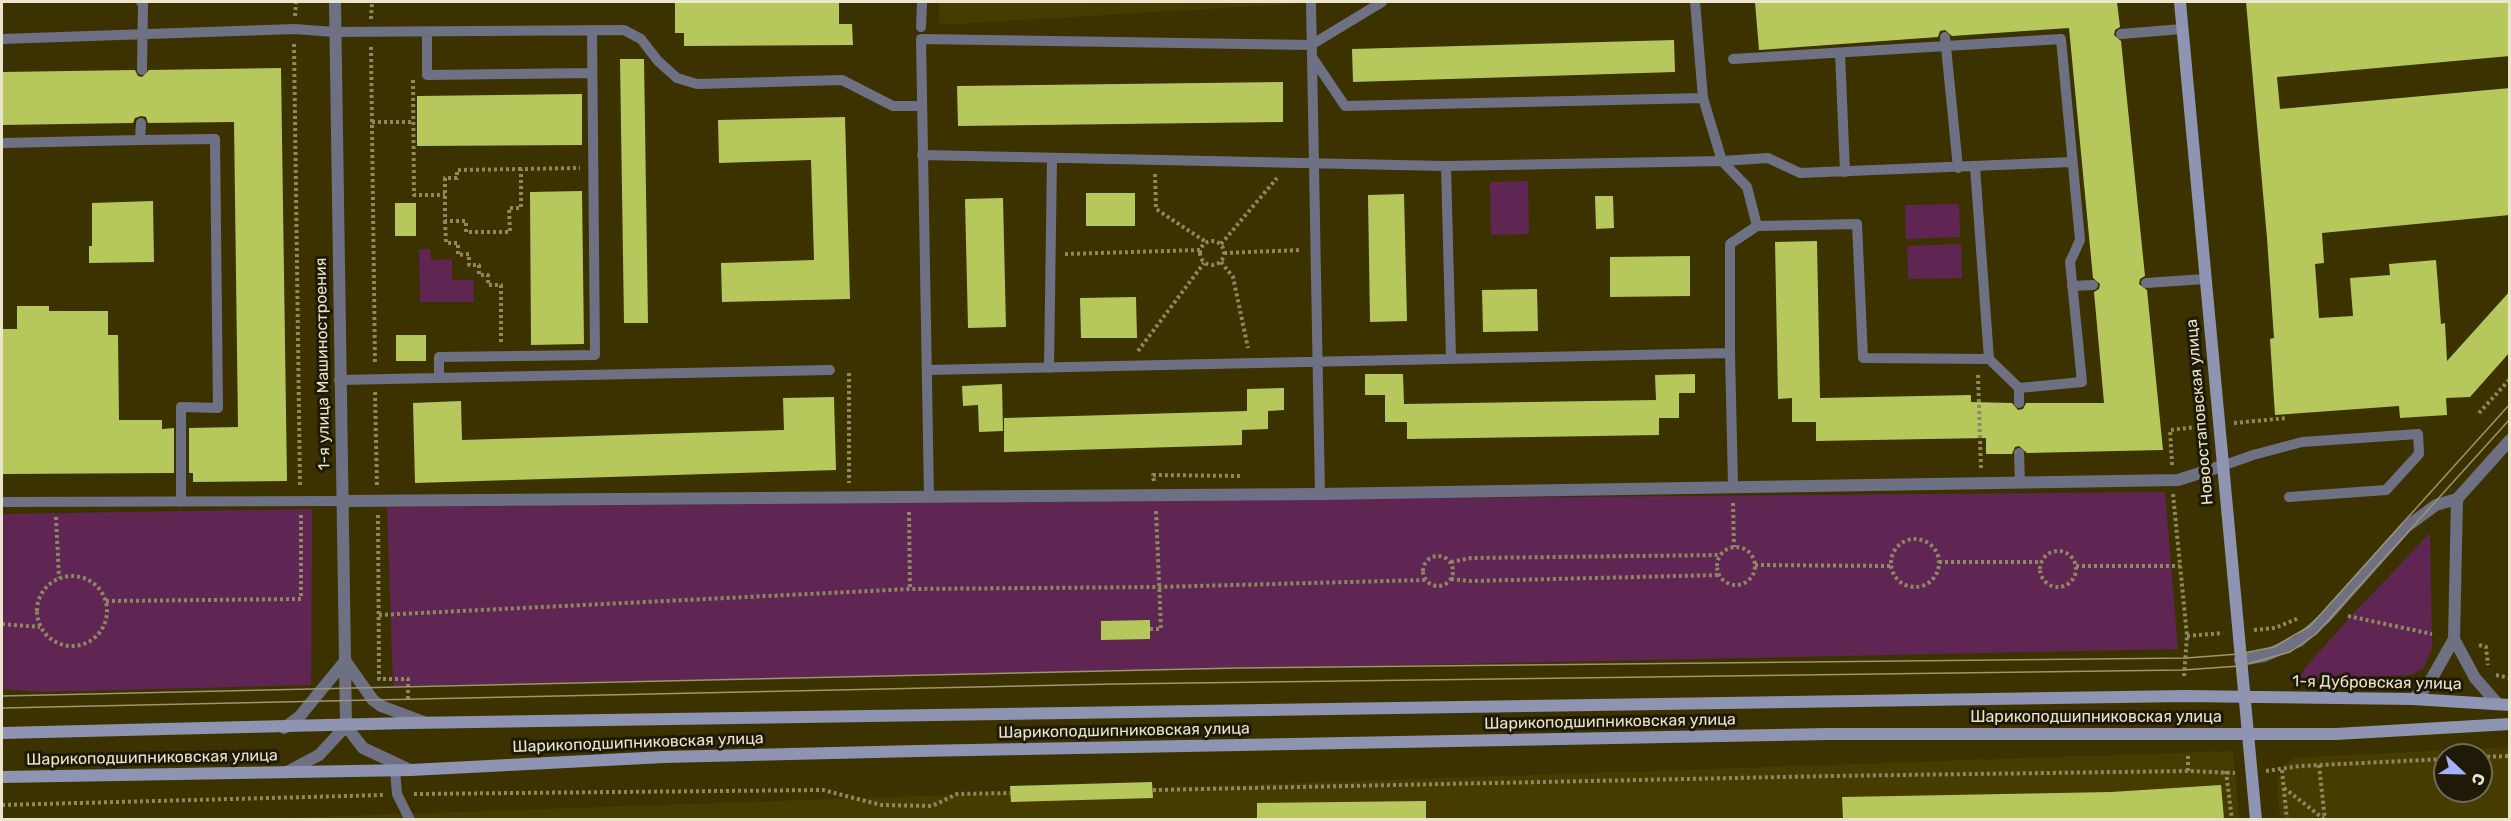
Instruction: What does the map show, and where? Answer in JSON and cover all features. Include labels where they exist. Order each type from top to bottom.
[{"type":"main road","name":"Новоостаповская улица","points":[[2180,2],[2256,819]]},
{"type":"main road","name":"1-я Дубровская улица","points":[[2243,697],[2413,699],[2496,702],[2510,705]]},
{"type":"main road","name":"Шарикоподшипниковская улица","points":[[2,733],[428,723],[2243,697]]},
{"type":"main road","points":[[2247,734],[2336,734],[2510,724]]},
{"type":"main road","name":"Шарикоподшипниковская улица","points":[[2,777],[411,770],[664,757],[1816,734],[2247,734]]},
{"type":"street","name":"1-я улица Машиностроения","points":[[335,2],[346,726]]},
{"type":"street","points":[[2240,660],[2264,656],[2299,641],[2325,618],[2406,527],[2436,506],[2457,499],[2510,440]]},
{"type":"street","points":[[342,501],[1320,494],[2172,480],[2191,477],[2222,466]]},
{"type":"street","points":[[2413,699],[2428,685],[2454,639],[2457,499]]},
{"type":"street","points":[[2454,639],[2475,678],[2496,702]]},
{"type":"street","points":[[284,728],[300,716],[345,662],[373,700],[381,706],[428,723]]},
{"type":"street","points":[[287,772],[319,755],[346,726],[363,748],[411,770]]},
{"type":"lane","points":[[141,2],[143,4],[141,70]]},
{"type":"lane","points":[[921,27],[922,2]]},
{"type":"lane","points":[[1311,2],[1320,494]]},
{"type":"lane","points":[[929,497],[921,39],[1311,45],[1382,2]]},
{"type":"lane","points":[[1695,2],[1703,98],[1722,161],[1747,187],[1757,226]]},
{"type":"lane","points":[[2,39],[295,29],[334,32],[624,30],[641,39],[658,61],[677,78],[697,84],[842,80],[893,106],[922,106]]},
{"type":"lane","points":[[2121,34],[2182,29]]},
{"type":"lane","points":[[439,378],[439,357],[595,355],[593,168],[587,115],[592,73],[592,30]]},
{"type":"lane","points":[[427,32],[427,75],[592,73]]},
{"type":"lane","points":[[1733,59],[1840,53],[1946,42],[2061,39],[2079,240],[2070,262],[2082,382],[2019,388],[1983,359],[1863,358],[1857,224],[1757,226],[1730,244],[1733,486]]},
{"type":"lane","points":[[1946,42],[1958,168]]},
{"type":"lane","points":[[1840,53],[1845,172]]},
{"type":"lane","points":[[1312,57],[1345,106],[1703,98]]},
{"type":"lane","points":[[140,141],[141,123]]},
{"type":"lane","points":[[2,143],[216,140],[218,408],[181,407],[181,502]]},
{"type":"lane","points":[[922,155],[1446,166],[1722,161],[1768,158],[1800,173],[2072,162]]},
{"type":"lane","points":[[1049,368],[1052,158]]},
{"type":"lane","points":[[1446,166],[1451,358]]},
{"type":"lane","points":[[1975,167],[1983,359]]},
{"type":"lane","points":[[2146,283],[2205,279]]},
{"type":"lane","points":[[2072,286],[2093,285]]},
{"type":"lane","points":[[927,370],[1730,354]]},
{"type":"lane","points":[[339,380],[830,370]]},
{"type":"lane","points":[[2019,388],[2019,403]]},
{"type":"lane","points":[[2222,466],[2302,442],[2418,434],[2419,454],[2386,490],[2289,497]]},
{"type":"lane","points":[[2019,453],[2020,482]]},
{"type":"lane","points":[[2,502],[342,501]]},
{"type":"lane","points":[[395,770],[397,794],[410,819]]},
{"type":"path","points":[[106,601],[302,599],[296,2]]},
{"type":"path","points":[[372,2],[379,679],[408,679],[409,717]]},
{"type":"path","points":[[413,75],[414,195],[445,195]]},
{"type":"path","points":[[372,122],[413,122]]},
{"type":"path","points":[[1155,160],[1156,209],[1206,242],[1216,241],[1221,244],[1224,253],[1221,262]]},
{"type":"path","points":[[1221,244],[1290,163]]},
{"type":"path","points":[[501,356],[501,285],[488,285],[488,275],[479,275],[479,265],[469,265],[469,254],[458,255],[458,243],[446,243],[445,178],[457,178],[457,170],[593,168]]},
{"type":"path","points":[[446,221],[466,221],[466,232],[510,232],[509,208],[521,208],[521,169]]},
{"type":"path","points":[[1200,250],[1206,242]]},
{"type":"path","points":[[1050,254],[1200,250]]},
{"type":"path","points":[[1200,250],[1204,263]]},
{"type":"path","points":[[1224,253],[1315,250]]},
{"type":"path","points":[[1204,263],[1212,265],[1221,262]]},
{"type":"path","points":[[1221,262],[1233,277],[1252,364]]},
{"type":"path","points":[[1126,366],[1204,263]]},
{"type":"path","points":[[1982,483],[1983,359]]},
{"type":"path","points":[[849,373],[849,484]]},
{"type":"path","points":[[2479,413],[2510,379]]},
{"type":"path","points":[[2184,677],[2187,636],[2172,480],[2170,430],[2287,418]]},
{"type":"path","points":[[1150,629],[1161,629],[1156,495],[1153,475],[1249,476]]},
{"type":"path","points":[[1733,486],[1734,547]]},
{"type":"path","points":[[909,497],[910,589]]},
{"type":"path","points":[[56,516],[58,578]]},
{"type":"path","points":[[1913,539],[1928,543],[1934,548],[1939,562],[1935,577],[1917,588],[1909,587],[1896,580],[1890,566],[1891,558],[1898,545],[1913,539]]},
{"type":"path","points":[[1451,562],[1471,558],[1720,555],[1734,547],[1748,551],[1755,565],[1750,579],[1741,585],[1731,585],[1719,575],[1716,565],[1720,555]]},
{"type":"path","points":[[2063,551],[2072,557],[2076,566],[2072,580],[2059,586],[2046,581],[2041,572],[2042,562],[2052,552],[2063,551]]},
{"type":"path","points":[[1452,579],[1451,562],[1440,555],[1427,559],[1422,572],[1425,580],[1432,585],[1441,586],[1452,579],[1471,581],[1719,575]]},
{"type":"path","points":[[1939,562],[2042,562]]},
{"type":"path","points":[[1755,565],[1890,566]]},
{"type":"path","points":[[2076,566],[2180,566]]},
{"type":"path","points":[[81,577],[100,590],[106,601],[106,618],[101,630],[93,639],[70,646],[55,642],[41,627],[37,606],[41,594],[48,584],[58,578],[81,577]]},
{"type":"path","points":[[379,615],[910,589],[1158,587],[1425,580]]},
{"type":"path","points":[[2,624],[41,627]]},
{"type":"path","points":[[2479,645],[2486,646],[2490,671],[2496,676],[2510,678]]},
{"type":"path","points":[[2188,756],[2188,771]]},
{"type":"path","points":[[2493,757],[2510,756]]},
{"type":"path","points":[[1153,790],[2188,771],[2252,772],[2319,765],[2433,760]]},
{"type":"path","points":[[2319,765],[2325,819]]},
{"type":"path","points":[[411,770],[412,794]]},
{"type":"path","points":[[2282,770],[2287,819]]},
{"type":"path","points":[[2226,771],[2232,819]]},
{"type":"path","points":[[2284,788],[2325,819]]},
{"type":"path","points":[[2,805],[397,794],[823,790],[881,806],[932,806],[957,794],[1011,793]]},
{"type":"shaded area","points":[[939,2],[1324,2],[939,25]]},
{"type":"shaded area","points":[[1528,181],[1529,234],[1491,235],[1490,182]]},
{"type":"shaded area","points":[[1959,204],[1960,237],[1906,239],[1905,205]]},
{"type":"shaded area","points":[[1961,244],[1962,278],[1908,279],[1907,246]]},
{"type":"shaded area","points":[[419,249],[430,249],[431,260],[452,259],[452,280],[473,280],[474,302],[420,302]]},
{"type":"shaded area","points":[[2165,492],[2178,649],[393,686],[387,507]]},
{"type":"shaded area","points":[[312,509],[311,685],[43,692],[2,689],[2,514]]},
{"type":"shaded area","points":[[2430,533],[2432,648],[2424,668],[2411,675],[2299,679],[2304,669],[2352,615]]},
{"type":"shaded area","points":[[2509,747],[2509,819],[2280,819],[2277,780],[2288,762],[2294,758],[2433,751],[2433,803],[2493,803],[2493,748]]},
{"type":"shaded area","points":[[2233,751],[2239,819],[224,820]]},
{"type":"building","points":[[675,2],[839,2],[839,24],[852,24],[853,45],[684,46],[684,33],[675,33]]},
{"type":"building","points":[[1755,2],[2117,2],[2120,27],[2115,30],[2114,35],[2121,41],[2145,276],[2140,279],[2139,284],[2147,290],[2163,450],[2027,453],[2019,446],[2015,447],[2012,454],[1986,454],[1986,438],[1816,441],[1816,422],[1792,422],[1792,398],[1778,399],[1775,242],[1817,241],[1820,398],[1971,395],[1971,402],[2012,403],[2018,410],[2023,409],[2026,403],[2104,403],[2094,292],[2099,289],[2100,284],[2093,278],[2069,28],[1952,36],[1945,30],[1940,31],[1938,37],[1759,50]]},
{"type":"building","points":[[2246,2],[2510,2],[2510,56],[2277,77],[2280,109],[2510,88],[2510,215],[2322,233],[2324,263],[2315,264],[2319,318],[2353,316],[2350,278],[2390,275],[2389,264],[2436,260],[2441,324],[2445,323],[2447,361],[2510,291],[2510,352],[2470,397],[2446,398],[2447,415],[2400,418],[2399,406],[2275,415],[2270,339],[2274,338],[2267,238]]},
{"type":"building","points":[[1674,40],[1675,72],[1353,82],[1352,49]]},
{"type":"building","points":[[620,59],[644,59],[648,323],[624,323]]},
{"type":"building","points":[[281,68],[287,481],[193,482],[193,473],[189,473],[189,428],[238,427],[234,122],[148,123],[146,117],[141,116],[135,118],[133,123],[2,125],[2,72],[135,70],[138,76],[142,77],[149,70]]},
{"type":"building","points":[[1283,82],[1283,122],[958,126],[957,86]]},
{"type":"building","points":[[582,94],[582,145],[417,146],[417,96]]},
{"type":"building","points":[[845,117],[850,299],[722,302],[721,263],[814,260],[811,160],[719,163],[718,120]]},
{"type":"building","points":[[582,191],[584,344],[531,345],[530,192]]},
{"type":"building","points":[[1086,193],[1135,193],[1135,226],[1086,226]]},
{"type":"building","points":[[1404,194],[1407,321],[1370,322],[1368,195]]},
{"type":"building","points":[[1595,196],[1613,196],[1614,228],[1596,229]]},
{"type":"building","points":[[1003,198],[1006,327],[968,328],[965,199]]},
{"type":"building","points":[[153,201],[154,262],[89,263],[89,246],[92,246],[92,203]]},
{"type":"building","points":[[395,203],[416,203],[416,236],[395,236]]},
{"type":"building","points":[[1690,256],[1690,296],[1610,297],[1610,257]]},
{"type":"building","points":[[1537,289],[1538,331],[1483,332],[1482,290]]},
{"type":"building","points":[[1136,297],[1137,338],[1081,338],[1080,298]]},
{"type":"building","points":[[17,306],[49,306],[49,311],[108,311],[108,335],[118,335],[119,420],[162,420],[162,429],[174,428],[174,473],[2,474],[2,329],[17,329]]},
{"type":"building","points":[[396,335],[426,335],[426,361],[396,361]]},
{"type":"building","points":[[1365,374],[1403,374],[1404,404],[1656,400],[1655,375],[1695,374],[1695,393],[1679,393],[1679,418],[1659,418],[1659,435],[1407,439],[1407,422],[1385,422],[1385,395],[1365,395]]},
{"type":"building","points":[[1002,384],[1003,431],[979,432],[978,405],[963,406],[962,386]]},
{"type":"building","points":[[1284,388],[1284,410],[1268,411],[1268,429],[1242,430],[1242,445],[1004,452],[1004,418],[1247,411],[1247,389]]},
{"type":"building","points":[[834,397],[836,470],[415,483],[413,403],[461,401],[462,440],[784,430],[783,398]]},
{"type":"building","points":[[1150,620],[1150,639],[1101,640],[1101,621]]},
{"type":"building","points":[[1152,782],[1153,798],[1011,802],[1010,786]]},
{"type":"building","points":[[2221,785],[2224,819],[1843,819],[1842,797],[2111,792]]},
{"type":"building","points":[[1426,801],[1426,819],[1257,819],[1257,803]]},
{"type":"tram line","points":[[2,696],[1237,668],[2186,658],[2239,654],[2274,647],[2310,626],[2510,404]]},
{"type":"tram line","points":[[2,708],[1114,684],[2183,670],[2240,666],[2290,652],[2316,634],[2510,419]]}]
